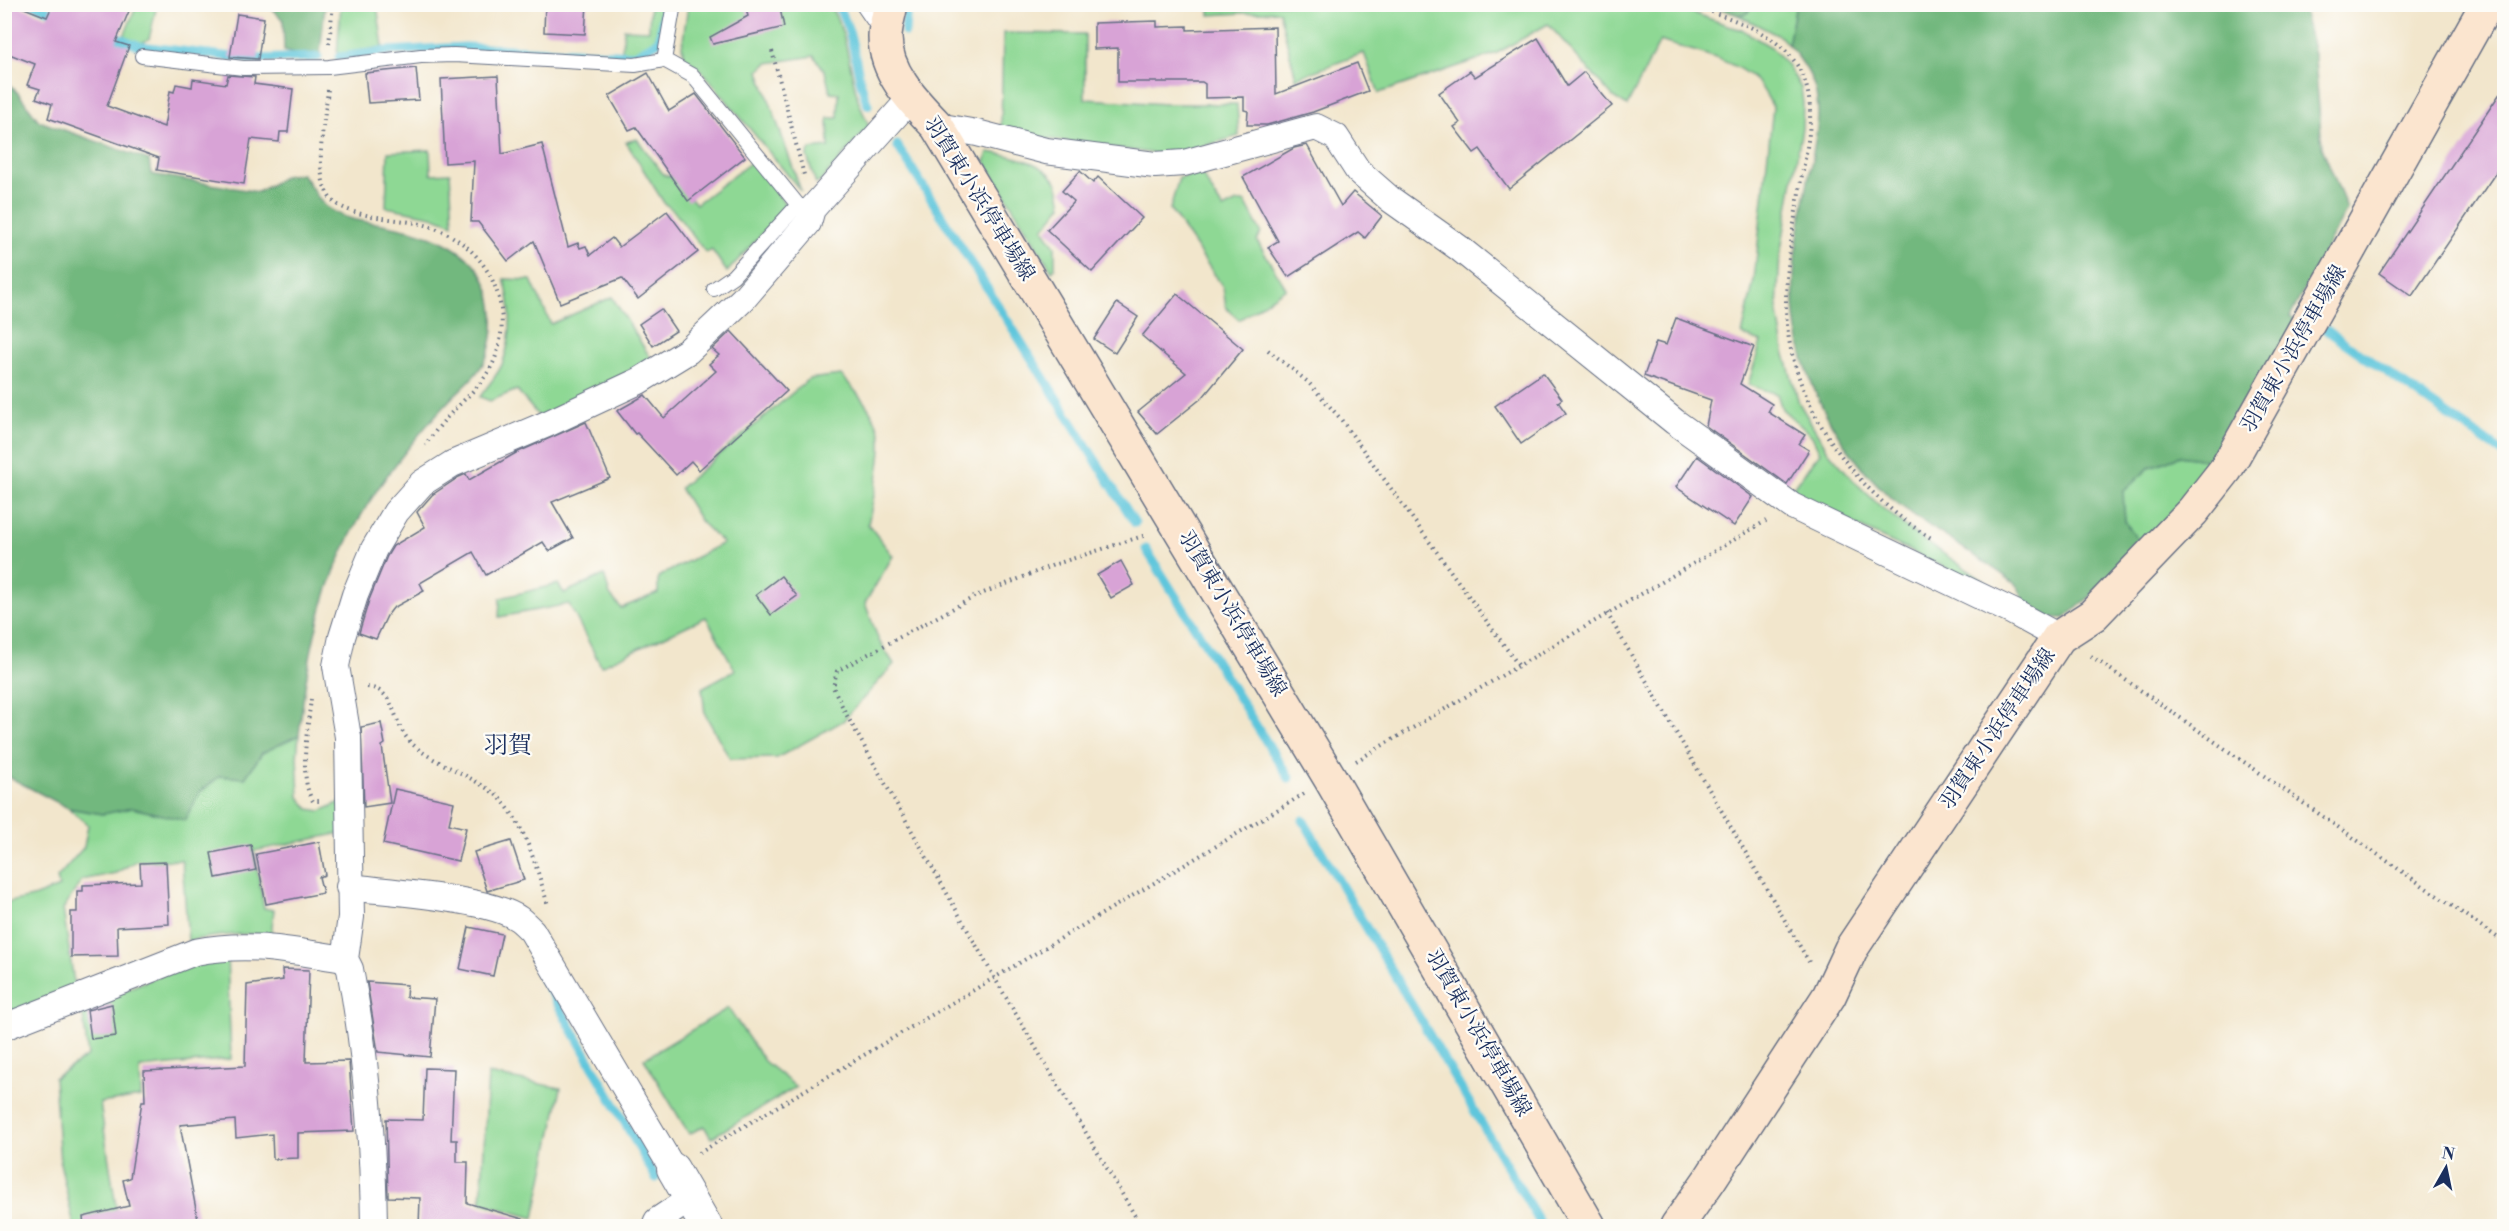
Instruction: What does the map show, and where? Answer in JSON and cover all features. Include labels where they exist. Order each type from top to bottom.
[{"type":"main road","name":"羽賀東小浜停車場線","points":[[891,4],[885,37],[891,66],[911,98],[937,126],[1178,524],[1330,778],[1589,1227]]},
{"type":"main road","name":"羽賀東小浜停車場線","points":[[1677,1227],[1829,996],[1851,949],[2060,637],[2094,615],[2193,511],[2226,469],[2487,4]]},
{"type":"street","points":[[374,1227],[373,1157],[365,1066],[350,969],[345,959],[351,917],[348,737],[336,666],[354,595],[374,549],[396,512],[422,483],[452,464],[547,424],[639,381],[688,351],[744,299],[808,224],[810,205],[911,98]]},
{"type":"street","points":[[937,126],[977,133],[1046,151],[1155,165],[1184,163],[1316,127],[1336,137],[1358,171],[1390,199],[1459,248],[1675,422],[1792,506],[2013,612],[2060,637]]},
{"type":"street","points":[[349,886],[473,903],[518,918],[532,931],[706,1227]]},
{"type":"street","points":[[4,1027],[204,950],[224,946],[254,946],[345,959]]},
{"type":"street","points":[[655,1227],[657,1221],[690,1199]]},
{"type":"lane","points":[[664,60],[674,4]]},
{"type":"lane","points":[[862,4],[885,37]]},
{"type":"lane","points":[[142,56],[243,68],[328,66],[420,56],[454,55],[635,64],[664,60],[693,76],[810,205],[733,276],[714,289]]},
{"type":"path","points":[[333,4],[328,66],[329,82],[321,165],[324,185],[333,201],[353,213],[430,226],[455,238],[481,260],[496,282],[501,308],[501,335],[494,362],[475,391],[453,411],[424,446]]},
{"type":"path","points":[[1689,4],[1747,26],[1777,43],[1795,62],[1807,86],[1811,102],[1809,127],[1788,256],[1785,305],[1791,349],[1807,400],[1832,443],[1859,478],[1884,502],[1920,532],[1940,544]]},
{"type":"path","points":[[772,51],[810,205]]},
{"type":"path","points":[[1269,350],[1308,382],[1340,418],[1519,666]]},
{"type":"path","points":[[673,1169],[1384,744],[1792,506]]},
{"type":"path","points":[[1141,1227],[994,977],[833,687],[837,671],[976,596],[1056,564],[1178,524]]},
{"type":"path","points":[[1607,613],[1829,996]]},
{"type":"path","points":[[2060,637],[2079,647],[2505,942]]},
{"type":"path","points":[[339,692],[352,686],[375,688],[387,695],[406,738],[425,753],[479,783],[504,803],[531,848],[552,916]]},
{"type":"path","points":[[312,691],[306,749],[306,791],[312,801],[322,801],[326,793]]},
{"type":"green space","points":[[1209,4],[1671,5],[1744,31],[1771,47],[1788,66],[1801,88],[1803,103],[1802,128],[1780,255],[1777,307],[1784,351],[1799,403],[1828,451],[1880,506],[1917,536],[1992,586],[1995,591],[1800,499],[1790,491],[1820,453],[1812,436],[1782,409],[1777,394],[1748,385],[1761,342],[1742,335],[1754,280],[1773,107],[1760,86],[1745,72],[1710,56],[1660,41],[1627,106],[1613,97],[1548,24],[1497,53],[1379,93],[1364,53],[1296,78],[1279,11],[1209,15]]},
{"type":"green space","points":[[137,5],[157,5],[149,39],[141,43],[124,36]]},
{"type":"green space","points":[[268,5],[325,5],[320,53],[294,54],[284,51],[283,20]]},
{"type":"green space","points":[[341,5],[377,5],[383,47],[337,54]]},
{"type":"green space","points":[[650,5],[661,5],[656,39],[635,52],[622,51],[624,29],[649,30]]},
{"type":"green space","points":[[688,5],[829,5],[844,37],[858,99],[869,126],[820,182],[816,184],[807,156],[810,149],[829,147],[828,118],[838,118],[839,93],[830,92],[825,71],[814,56],[768,63],[759,71],[801,191],[704,73],[685,57],[682,47]]},
{"type":"green space","points":[[1709,5],[1751,5],[1748,13],[1738,15]]},
{"type":"green space","points":[[1751,5],[1796,5],[1788,45],[1781,37],[1738,15],[1748,13]]},
{"type":"green space","points":[[1796,5],[2302,5],[2315,59],[2322,147],[2347,209],[2290,316],[2299,322],[2218,462],[2180,456],[2150,467],[2123,492],[2125,522],[2145,550],[2065,618],[2046,617],[2035,613],[2026,606],[2018,587],[2009,579],[1916,517],[1888,495],[1869,476],[1836,432],[1812,383],[1797,331],[1794,268],[1816,137],[1818,107],[1811,77],[1788,45]]},
{"type":"green space","points":[[1003,33],[1085,34],[1085,99],[1166,104],[1237,104],[1239,136],[1182,152],[1158,154],[1028,136],[1001,130]]},
{"type":"green space","points":[[5,80],[39,121],[149,160],[151,174],[258,192],[287,175],[302,174],[323,204],[341,215],[418,232],[452,247],[480,271],[490,294],[493,332],[487,356],[474,376],[435,416],[378,488],[342,554],[328,587],[318,622],[310,658],[299,735],[262,753],[245,778],[220,776],[200,792],[185,820],[132,808],[103,814],[68,808],[5,775]]},
{"type":"green space","points":[[637,139],[664,175],[673,177],[696,204],[754,160],[786,205],[727,272],[712,250],[706,253],[674,211],[664,203],[626,142]]},
{"type":"green space","points":[[430,150],[431,174],[450,173],[453,224],[432,216],[386,207],[388,152]]},
{"type":"green space","points":[[988,152],[1016,157],[1035,164],[1050,175],[1057,184],[1062,205],[1043,229],[1055,246],[1055,268],[1052,271],[985,162]]},
{"type":"green space","points":[[1201,173],[1223,209],[1237,202],[1245,202],[1261,232],[1257,241],[1286,288],[1239,320],[1226,308],[1223,287],[1170,209],[1179,178]]},
{"type":"green space","points":[[504,279],[531,280],[551,324],[612,297],[652,360],[540,418],[517,390],[490,401],[480,397],[496,375],[506,352],[510,331],[510,310]]},
{"type":"green space","points":[[841,375],[869,409],[880,432],[881,452],[868,524],[893,556],[865,603],[879,641],[894,664],[843,721],[777,758],[730,759],[705,714],[702,688],[735,670],[706,617],[601,666],[569,604],[499,617],[500,598],[558,584],[564,593],[604,575],[610,595],[621,608],[658,593],[658,577],[723,543],[701,522],[680,488],[809,379]]},
{"type":"green space","points":[[2180,456],[2218,462],[2145,550],[2125,522],[2122,492],[2150,467]]},
{"type":"green space","points":[[299,735],[297,757],[299,797],[309,809],[321,811],[341,802],[342,833],[254,851],[264,908],[274,910],[271,935],[229,935],[188,941],[182,860],[136,861],[116,873],[82,880],[63,909],[75,989],[5,1014],[4,903],[33,897],[59,887],[57,878],[84,847],[88,825],[68,808],[103,814],[132,808],[185,820],[200,792],[220,776],[245,778],[262,753]]},
{"type":"green space","points":[[227,955],[231,1059],[140,1068],[141,1097],[100,1103],[119,1226],[74,1226],[60,1163],[54,1078],[88,1056],[82,1008],[196,960]]},
{"type":"green space","points":[[728,1008],[764,1061],[796,1087],[711,1138],[704,1126],[689,1134],[644,1059]]},
{"type":"green space","points":[[488,1074],[561,1088],[534,1218],[481,1203]]},
{"type":"building","points":[[4,4],[14,4],[47,17],[53,4],[132,4],[116,42],[129,46],[107,106],[164,127],[170,91],[174,92],[176,84],[192,87],[193,79],[226,84],[228,75],[255,77],[254,84],[293,89],[288,132],[280,132],[279,142],[251,139],[244,184],[157,170],[159,158],[48,118],[52,104],[36,98],[40,89],[27,85],[35,64],[4,52]]},
{"type":"building","points":[[545,4],[587,4],[585,34],[544,32]]},
{"type":"building","points":[[745,4],[779,4],[784,27],[713,44],[710,37],[748,16]]},
{"type":"building","points":[[237,14],[264,18],[258,59],[230,57]]},
{"type":"building","points":[[1157,21],[1157,27],[1187,26],[1187,30],[1275,27],[1276,94],[1357,63],[1368,91],[1313,112],[1267,125],[1247,125],[1248,111],[1244,110],[1244,97],[1205,98],[1205,84],[1202,82],[1118,82],[1118,48],[1094,49],[1094,23]]},
{"type":"building","points":[[1538,38],[1567,86],[1584,72],[1612,106],[1509,189],[1480,149],[1474,153],[1454,127],[1460,123],[1439,93],[1470,71],[1475,77]]},
{"type":"building","points":[[416,68],[419,100],[368,103],[365,73]]},
{"type":"building","points":[[648,73],[669,111],[696,94],[745,157],[688,201],[636,127],[629,130],[609,96]]},
{"type":"building","points":[[498,76],[502,154],[542,144],[568,247],[578,243],[580,248],[586,246],[590,255],[612,238],[619,247],[667,211],[698,252],[638,299],[622,278],[560,303],[534,241],[508,261],[478,222],[471,222],[474,161],[445,163],[441,79]]},
{"type":"building","points":[[2505,86],[2505,159],[2412,296],[2379,273]]},
{"type":"building","points":[[1307,145],[1341,206],[1353,192],[1382,216],[1365,238],[1358,232],[1288,277],[1268,247],[1278,241],[1243,177],[1294,148]]},
{"type":"building","points":[[1080,171],[1093,183],[1098,177],[1142,218],[1092,272],[1047,230],[1074,201],[1062,191]]},
{"type":"building","points":[[1177,294],[1243,349],[1203,397],[1157,434],[1138,412],[1186,373],[1142,336]]},
{"type":"building","points":[[1117,303],[1138,317],[1115,353],[1094,339]]},
{"type":"building","points":[[661,309],[676,331],[653,346],[639,324]]},
{"type":"building","points":[[1676,318],[1754,347],[1740,384],[1772,404],[1768,412],[1805,435],[1799,444],[1809,450],[1787,484],[1706,426],[1711,400],[1644,376],[1656,342],[1666,345]]},
{"type":"building","points":[[731,331],[787,391],[699,470],[691,461],[676,475],[637,433],[635,434],[617,411],[645,395],[664,418],[716,371],[709,364],[719,355],[712,349]]},
{"type":"building","points":[[1543,373],[1562,399],[1558,402],[1566,413],[1521,444],[1495,406]]},
{"type":"building","points":[[586,422],[610,478],[552,502],[573,538],[549,551],[543,542],[486,575],[473,552],[420,583],[424,591],[393,608],[376,639],[359,633],[369,600],[387,556],[393,546],[425,527],[417,512],[432,495],[459,477],[466,474],[469,480],[516,453]]},
{"type":"building","points":[[1697,456],[1753,497],[1734,526],[1676,487]]},
{"type":"building","points":[[1121,561],[1134,585],[1111,598],[1097,575]]},
{"type":"building","points":[[781,576],[797,596],[771,615],[756,595]]},
{"type":"building","points":[[381,723],[390,803],[364,807],[361,727]]},
{"type":"building","points":[[395,789],[454,802],[449,824],[466,828],[458,861],[383,844]]},
{"type":"building","points":[[511,841],[524,880],[487,891],[474,852]]},
{"type":"building","points":[[319,842],[325,875],[319,877],[323,893],[266,904],[256,854]]},
{"type":"building","points":[[251,845],[256,870],[216,878],[211,853]]},
{"type":"building","points":[[166,862],[169,924],[117,927],[118,956],[71,957],[71,912],[77,912],[77,891],[83,891],[83,885],[141,883],[140,863]]},
{"type":"building","points":[[469,927],[502,934],[493,976],[460,969]]},
{"type":"building","points":[[282,969],[309,970],[306,1062],[349,1061],[354,1131],[298,1133],[298,1158],[273,1159],[272,1134],[236,1138],[235,1120],[180,1125],[198,1220],[164,1227],[84,1227],[83,1217],[129,1206],[123,1180],[130,1178],[142,1101],[145,1101],[144,1071],[245,1066],[247,985],[283,980]]},
{"type":"building","points":[[367,982],[407,985],[406,997],[435,999],[430,1057],[378,1052]]},
{"type":"building","points":[[112,1004],[116,1036],[91,1039],[87,1010]]},
{"type":"building","points":[[425,1068],[454,1069],[451,1140],[457,1140],[457,1162],[468,1162],[467,1203],[523,1219],[522,1227],[419,1227],[420,1198],[388,1197],[386,1119],[423,1120]]},
{"type":"waterway","points":[[34,4],[59,15]]},
{"type":"waterway","points":[[339,57],[387,51],[465,47],[635,55],[659,41],[665,4]]},
{"type":"waterway","points":[[836,4],[848,28],[863,93],[868,105]]},
{"type":"waterway","points":[[905,32],[907,4]]},
{"type":"waterway","points":[[109,34],[140,46],[250,59],[318,57]]},
{"type":"waterway","points":[[897,145],[1135,523]]},
{"type":"waterway","points":[[2325,329],[2504,454]]},
{"type":"waterway","points":[[1146,549],[1289,778]]},
{"type":"waterway","points":[[1303,820],[1542,1226]]},
{"type":"waterway","points":[[543,978],[656,1178]]},
{"type":"district","name":"羽賀","points":[[508,746]]}]
